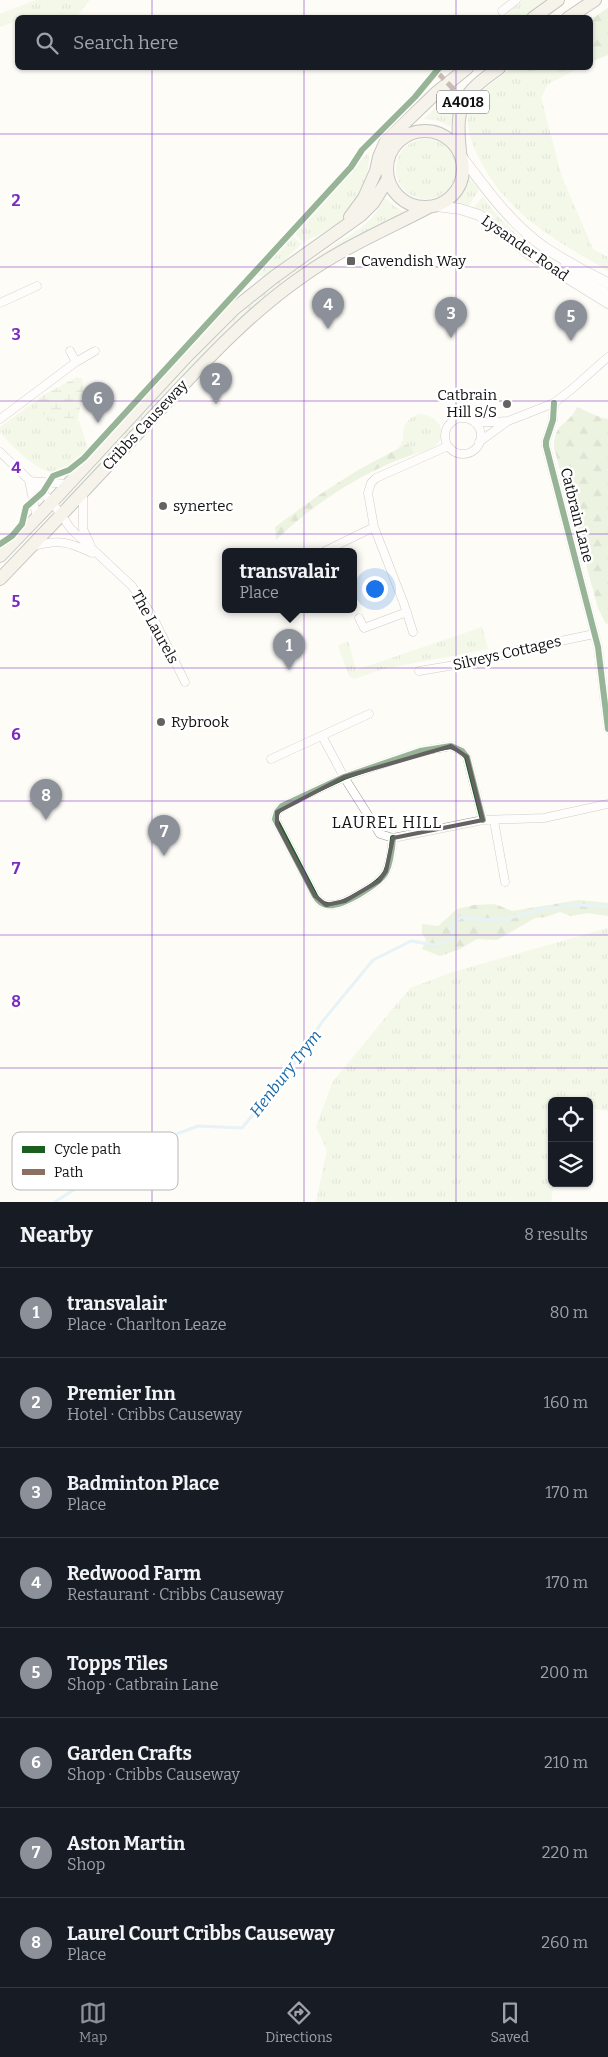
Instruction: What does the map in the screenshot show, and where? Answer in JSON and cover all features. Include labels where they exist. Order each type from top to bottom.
[{"type":"main road","points":[[538,15],[558,0]]},
{"type":"main road","points":[[572,15],[595,0]]},
{"type":"main road","name":"A4018","points":[[342,228],[364,198],[386,141],[436,93],[465,70]]},
{"type":"main road","name":"A4018","points":[[433,206],[451,198],[459,188],[464,172],[457,127],[459,112],[464,100],[471,90],[496,70]]},
{"type":"main road","name":"A4018","points":[[388,175],[388,160],[396,145],[410,134],[420,130],[437,132],[443,135],[448,138],[461,154]]},
{"type":"main road","points":[[379,157],[392,188],[404,200],[417,206],[433,206]]},
{"type":"main road","name":"Cribbs Causeway","points":[[0,556],[186,356],[234,309],[361,215],[372,203],[388,175]]},
{"type":"main road","name":"Cribbs Causeway","points":[[0,579],[62,516],[217,348],[257,311],[304,275],[346,249],[433,206]]},
{"type":"street","points":[[502,11],[516,0]]},
{"type":"street","name":"Lysander Road","points":[[461,154],[491,195],[518,225],[544,247],[608,283]]},
{"type":"street","name":"Lysander Road","points":[[433,206],[460,209],[479,215],[529,254],[608,301]]},
{"type":"street","points":[[544,247],[608,301]]},
{"type":"street","points":[[0,303],[38,286]]},
{"type":"street","points":[[70,351],[76,362]]},
{"type":"street","points":[[0,419],[76,362],[94,351]]},
{"type":"street","points":[[479,442],[508,421],[554,403],[608,357]]},
{"type":"street","name":"Catbrain Lane","points":[[554,403],[546,446],[598,647],[608,729]]},
{"type":"street","points":[[475,423],[480,432],[477,447],[468,453],[457,452],[448,446],[445,436],[451,423],[464,418],[475,423],[508,421]]},
{"type":"street","points":[[412,632],[407,612],[374,527],[368,493],[371,483],[376,478],[448,446]]},
{"type":"street","name":"The Laurels","points":[[0,452],[52,502],[71,529],[132,586],[142,599],[185,682]]},
{"type":"street","points":[[37,518],[29,481],[68,484]]},
{"type":"street","name":"The Laurels","points":[[83,492],[83,529],[89,543],[98,556]]},
{"type":"street","points":[[331,548],[374,527]]},
{"type":"street","name":"The Laurels","points":[[32,546],[51,541],[60,541],[72,543],[98,556]]},
{"type":"street","points":[[359,618],[364,628],[407,612]]},
{"type":"street","name":"Silveys Cottages","points":[[419,671],[491,659],[513,651],[594,634]]},
{"type":"street","points":[[598,647],[608,646]]},
{"type":"street","points":[[271,759],[369,714]]},
{"type":"street","points":[[322,736],[344,777],[380,834],[393,838],[483,820],[544,818],[608,804]]},
{"type":"street","points":[[393,838],[392,851],[386,872],[379,881],[345,901],[326,905],[315,896],[275,819],[277,812],[282,806],[344,777],[420,751],[446,745],[455,746],[465,754],[471,766],[483,820]]},
{"type":"street","points":[[494,821],[505,882]]},
{"type":"highlighted area","points":[[451,746],[467,757],[483,820],[393,838],[386,871],[379,881],[345,901],[326,905],[315,896],[277,824],[277,812],[344,777]]},
{"type":"green space","points":[[36,0],[90,0],[79,15],[15,15],[15,22],[0,27],[0,14]]},
{"type":"green space","points":[[523,0],[551,0],[527,15],[505,15]]},
{"type":"green space","points":[[608,8],[608,55],[593,61],[593,18]]},
{"type":"green space","points":[[509,70],[575,70],[548,84],[541,98],[562,177],[593,249],[608,257],[608,271],[550,236],[533,223],[502,193],[489,175],[477,154],[470,136],[468,119],[474,101]]},
{"type":"green space","points":[[451,92],[458,99],[450,127],[440,121],[424,119]]},
{"type":"green space","points":[[420,139],[432,139],[443,144],[451,152],[456,163],[454,181],[443,194],[432,199],[420,199],[409,194],[401,186],[396,175],[396,163],[401,152],[409,144]]},
{"type":"green space","points":[[369,152],[365,183],[350,211],[334,226],[304,242],[293,233]]},
{"type":"green space","points":[[470,178],[479,190],[468,207],[454,204]]},
{"type":"green space","points":[[483,197],[495,213],[524,241],[556,265],[608,295],[608,297],[548,262],[493,219],[473,208]]},
{"type":"green space","points":[[385,198],[406,213],[358,235],[322,257],[62,505],[63,500],[203,350],[240,314],[275,284],[362,227],[373,217]]},
{"type":"green space","points":[[291,235],[301,244],[267,278],[257,275]]},
{"type":"green space","points":[[77,377],[82,379],[84,388],[77,424],[71,426],[39,413],[36,404],[40,397]]},
{"type":"green space","points":[[37,400],[39,413],[77,424],[79,421],[88,448],[75,463],[65,470],[47,471],[38,467],[21,454],[0,433],[0,427]]},
{"type":"green space","points":[[577,407],[608,419],[608,623],[606,624],[598,608],[554,448],[556,433]]},
{"type":"green space","points":[[419,414],[429,416],[437,421],[441,429],[440,440],[428,450],[414,454],[410,445],[405,445],[398,449],[403,440],[403,431],[406,424],[411,418]]},
{"type":"green space","points":[[405,445],[410,445],[414,454],[377,469],[340,490],[307,513],[276,540],[275,527],[358,470]]},
{"type":"green space","points":[[482,627],[488,649],[383,669],[354,679],[349,676],[338,646],[348,641],[356,670]]},
{"type":"green space","points":[[579,900],[608,903],[608,916],[587,913],[571,916],[560,912],[546,917],[535,918],[497,940],[477,939],[460,949],[440,956],[422,949],[426,940],[422,933],[422,924],[438,926],[457,909],[474,905],[495,904],[512,911]]},
{"type":"green space","points":[[608,928],[608,1111],[593,1109],[593,1097],[548,1097],[548,1187],[553,1187],[551,1202],[316,1202],[327,1150],[316,1127],[333,1081],[410,988],[453,972]]},
{"type":"waterway","name":"Henbury Trym","points":[[178,1133],[198,1126],[242,1128],[290,1070],[322,1022],[373,960],[411,941],[434,945],[453,938],[452,924],[461,917],[481,920],[506,919],[542,909],[581,905],[608,907]]},
{"type":"waterway","name":"Henbury Trym","points":[[55,1202],[73,1190]]},
{"type":"marked path","points":[[437,72],[464,100],[473,103]]},
{"type":"cycle path","points":[[0,544],[12,536],[22,524],[26,507],[43,492],[53,476],[69,470],[84,458],[351,167],[362,150],[415,97],[437,70]]},
{"type":"cycle path","points":[[554,403],[553,420],[546,446],[598,647],[608,729]]},
{"type":"cycle path","points":[[393,838],[389,864],[382,877],[360,894],[341,903],[327,905],[320,902],[315,896],[275,819],[277,812],[282,806],[344,777],[420,751],[451,746],[462,751],[467,757],[483,820]]},
{"type":"place","name":"Cavendish Way","points":[[351,261]]},
{"type":"place","name":"Redwood Farm","points":[[328,329]]},
{"type":"place","name":"Badminton Place","points":[[451,338]]},
{"type":"place","name":"Topps Tiles","points":[[571,341]]},
{"type":"place","name":"Premier Inn","points":[[216,404]]},
{"type":"place","name":"Catbrain Hill S/S","points":[[507,404]]},
{"type":"place","name":"Garden Crafts","points":[[98,423]]},
{"type":"place","name":"synertec","points":[[163,506]]},
{"type":"place","name":"transvalair","points":[[289,670]]},
{"type":"place","name":"Rybrook","points":[[161,722]]},
{"type":"place","name":"Laurel Court Cribbs Causeway","points":[[46,820]]},
{"type":"place","name":"Aston Martin","points":[[164,856]]},
{"type":"district","name":"LAUREL HILL","points":[[387,822]]}]
